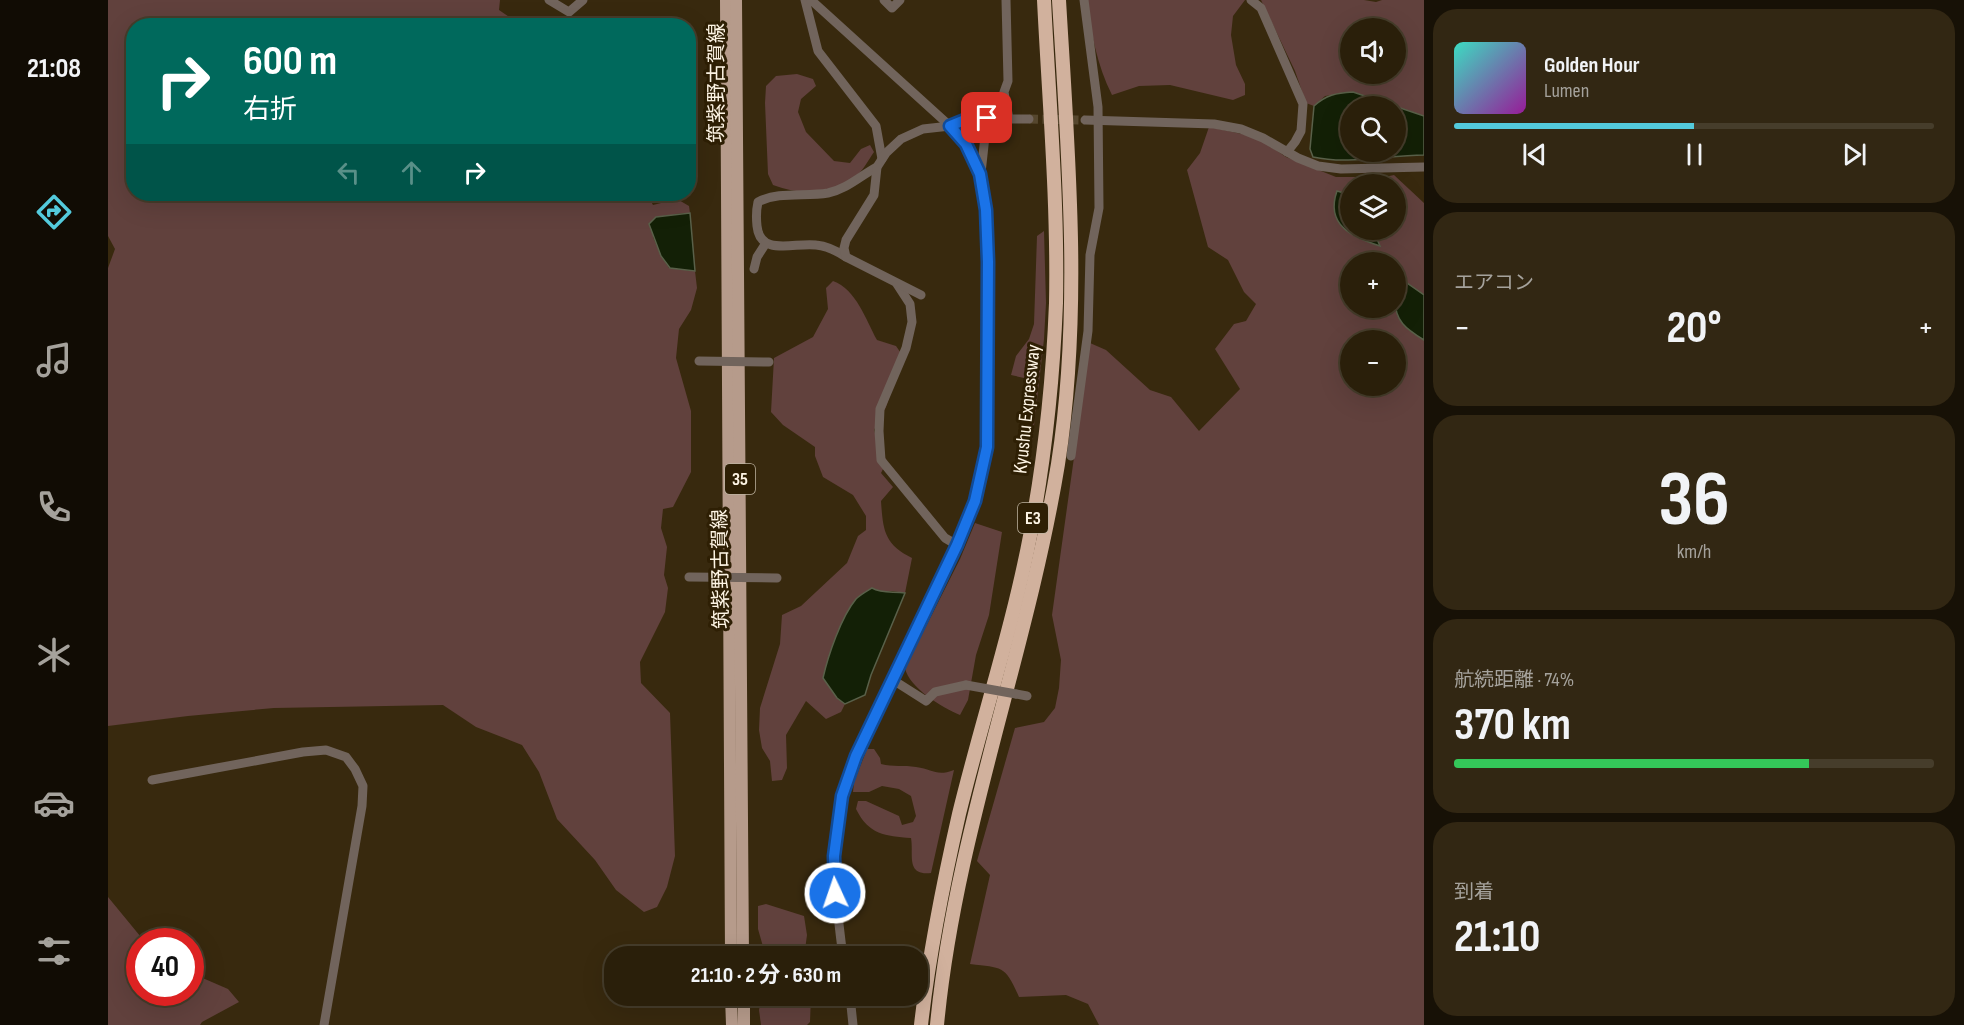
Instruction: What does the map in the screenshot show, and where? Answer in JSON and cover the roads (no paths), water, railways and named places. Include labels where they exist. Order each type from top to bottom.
[{"type":"highway","name":"Kyushu Expressway","points":[[921,1025],[934,932],[959,815],[1031,532],[1052,382],[1056,302],[1056,234],[1044,0]]},
{"type":"highway","name":"Kyushu Expressway","points":[[937,1025],[945,961],[967,852],[1025,624],[1043,545],[1058,461],[1070,338],[1071,278],[1071,211],[1059,0]]},
{"type":"main road","name":"筑紫野古賀線","points":[[726,0],[731,946]]},
{"type":"main road","name":"筑紫野古賀線","points":[[736,0],[743,946]]},
{"type":"main road","points":[[731,1006],[732,1025]]},
{"type":"main road","points":[[744,1006],[744,1025]]},
{"type":"street","points":[[549,0],[569,12],[583,0]]},
{"type":"street","points":[[805,0],[818,51],[876,126],[880,163],[874,195],[846,240],[844,248],[846,257]]},
{"type":"street","points":[[812,0],[950,126],[966,144],[980,174],[986,210],[988,262],[987,447],[975,501],[957,545],[856,756],[840,806],[835,835],[833,876],[842,946]]},
{"type":"street","points":[[884,0],[892,8],[900,0]]},
{"type":"street","points":[[1006,0],[1008,81],[1004,92],[1009,119]]},
{"type":"street","points":[[1071,456],[1088,331],[1090,255],[1099,208],[1098,107],[1084,0]]},
{"type":"street","points":[[1251,0],[1261,8],[1303,104],[1301,131],[1296,142],[1287,152]]},
{"type":"street","points":[[980,174],[987,118]]},
{"type":"street","points":[[921,295],[834,250],[815,244],[769,246],[758,233],[756,212],[758,202],[775,196],[810,196],[849,186],[880,163],[901,138],[923,129],[950,126],[967,119],[1029,119]]},
{"type":"street","points":[[1085,120],[1214,124],[1241,129],[1318,166],[1341,169],[1424,167]]},
{"type":"street","points":[[754,269],[757,257],[766,243]]},
{"type":"street","points":[[896,282],[910,304],[912,322],[906,348],[880,408],[881,460],[945,538],[957,545]]},
{"type":"street","points":[[699,361],[768,362]]},
{"type":"street","points":[[689,577],[777,578]]},
{"type":"street","points":[[893,680],[926,701],[935,692],[966,685],[1027,696]]},
{"type":"street","points":[[152,780],[303,752],[326,750],[346,757],[355,769],[363,786],[362,806],[324,1025]]},
{"type":"street","points":[[851,1006],[853,1025]]},
{"type":"tunnel","points":[[1029,119],[1085,120]]}]
